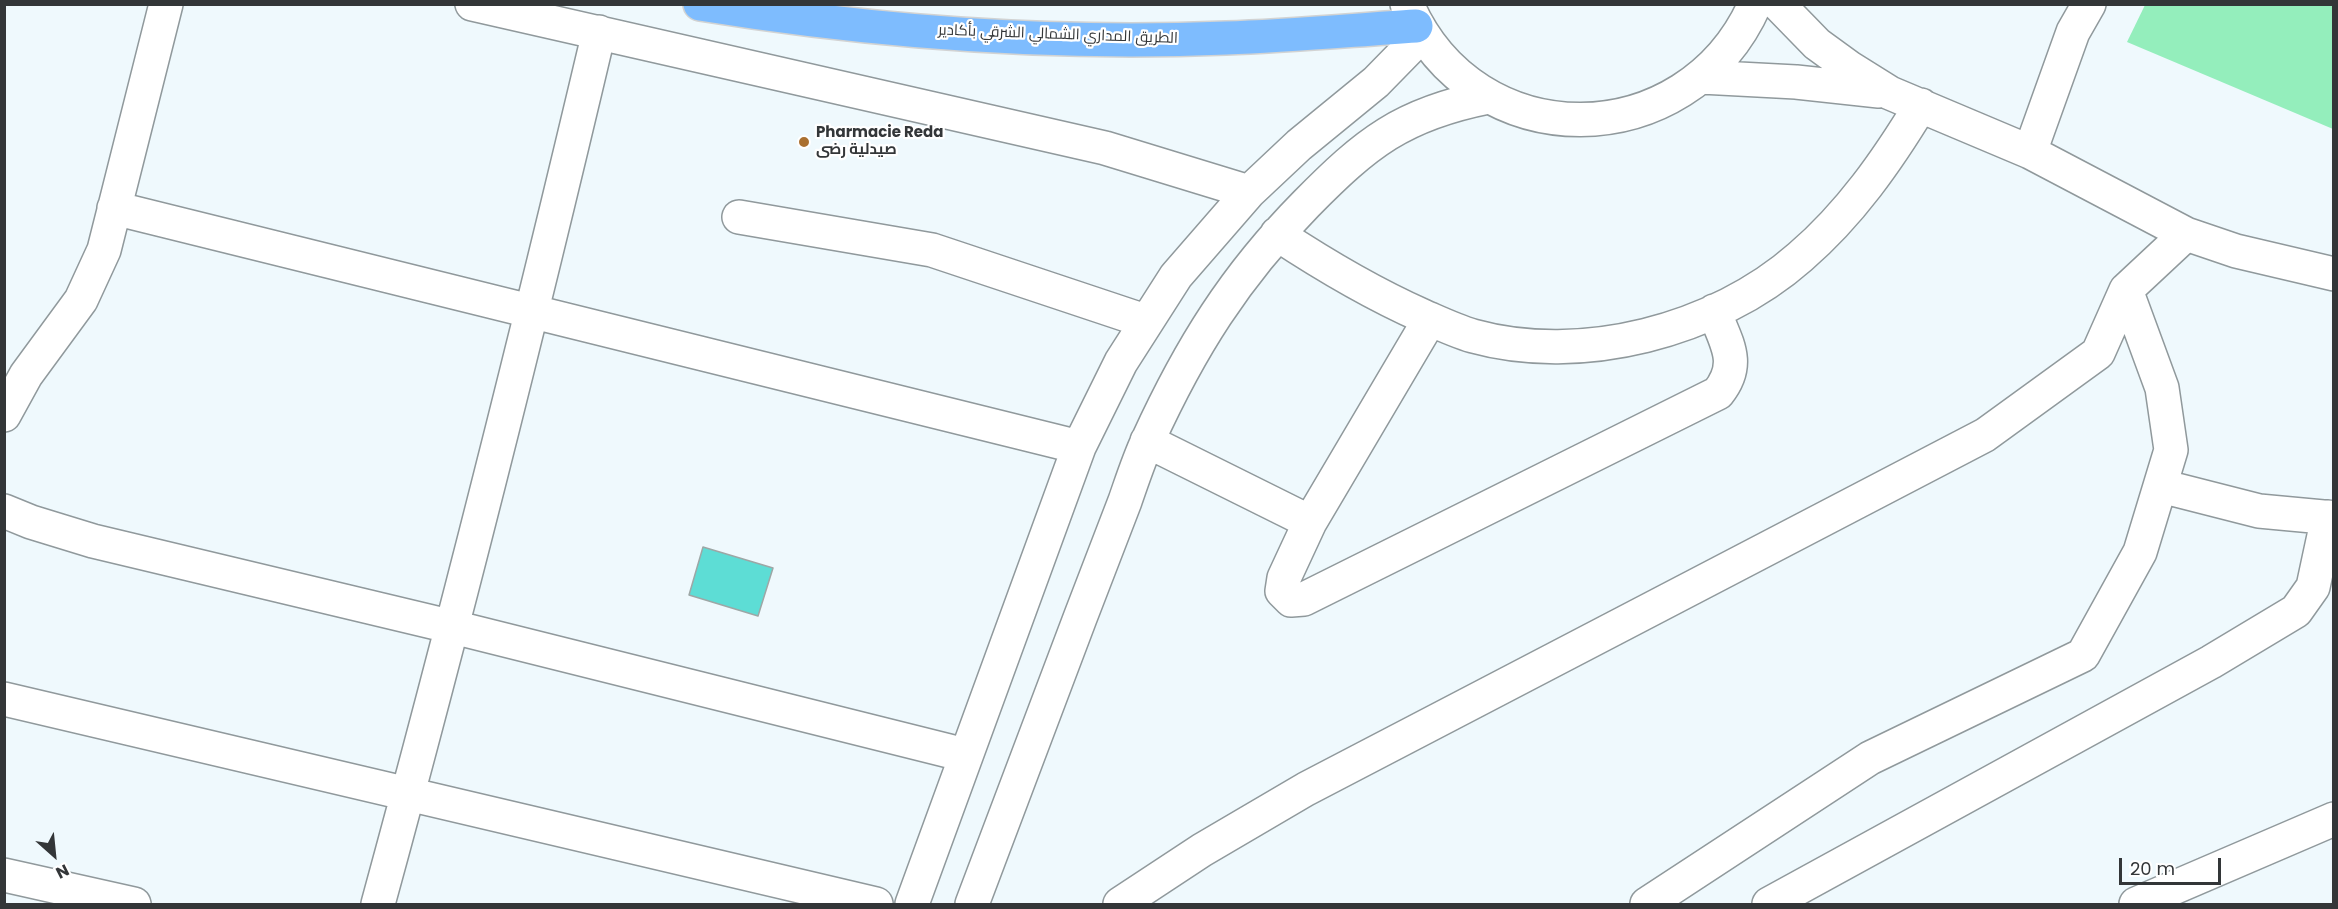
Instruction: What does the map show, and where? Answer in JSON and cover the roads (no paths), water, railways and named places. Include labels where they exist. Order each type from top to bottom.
[{"type":"highway","name":"الطريق المداري الشمالي الشرقي بأكادير","points":[[700,4],[864,26],[1051,38],[1226,38],[1415,22]]},
{"type":"street","points":[[4,415],[26,375],[81,300],[104,250],[166,4]]},
{"type":"street","points":[[472,4],[1105,148],[1249,192]]},
{"type":"street","points":[[912,904],[1079,447],[1110,382],[1145,321],[1176,276],[1249,192],[1299,145],[1376,82],[1415,22],[1441,60],[1463,80],[1488,97],[1530,115],[1575,121],[1620,117],[1663,101],[1701,77],[1727,50],[1748,20],[1755,4]]},
{"type":"street","points":[[1778,4],[1817,44],[1850,69],[1890,93],[2030,152],[2187,234],[2236,251],[2334,274]]},
{"type":"street","points":[[2030,152],[2073,32],[2090,4]]},
{"type":"street","points":[[378,904],[453,627],[533,311],[599,32]]},
{"type":"street","points":[[1701,77],[1796,82],[1890,93]]},
{"type":"street","points":[[972,904],[1147,441],[1192,352],[1211,321],[1231,290],[1277,234],[1367,146],[1395,128],[1424,114],[1488,97]]},
{"type":"street","points":[[1277,234],[1351,282],[1472,336],[1515,345],[1560,348],[1604,344],[1642,336],[1714,311],[1773,278],[1800,258],[1835,223],[1878,171],[1921,105]]},
{"type":"street","points":[[114,208],[1079,447]]},
{"type":"street","points":[[739,217],[932,250],[1145,321]]},
{"type":"street","points":[[1120,904],[1202,850],[1306,789],[1985,435],[2098,353],[2126,290],[2187,234]]},
{"type":"street","points":[[1647,904],[1870,758],[2083,655],[2140,552],[2171,450],[2162,388],[2126,290]]},
{"type":"street","points":[[1430,319],[1311,522],[1284,578],[1282,591],[1291,600],[1304,599],[1718,393],[1727,382],[1732,369],[1731,356],[1714,311]]},
{"type":"street","points":[[1147,441],[1311,522]]},
{"type":"street","points":[[1769,904],[2211,662],[2296,611],[2313,587],[2331,517],[2259,511],[2161,486]]},
{"type":"street","points":[[4,511],[93,541],[453,627],[965,755]]},
{"type":"street","points":[[4,699],[876,904]]},
{"type":"street","points":[[2136,904],[2334,819]]},
{"type":"street","points":[[4,875],[134,904]]},
{"type":"place","name":"Pharmacie Reda صيدلية رضى","points":[[804,142]]}]
